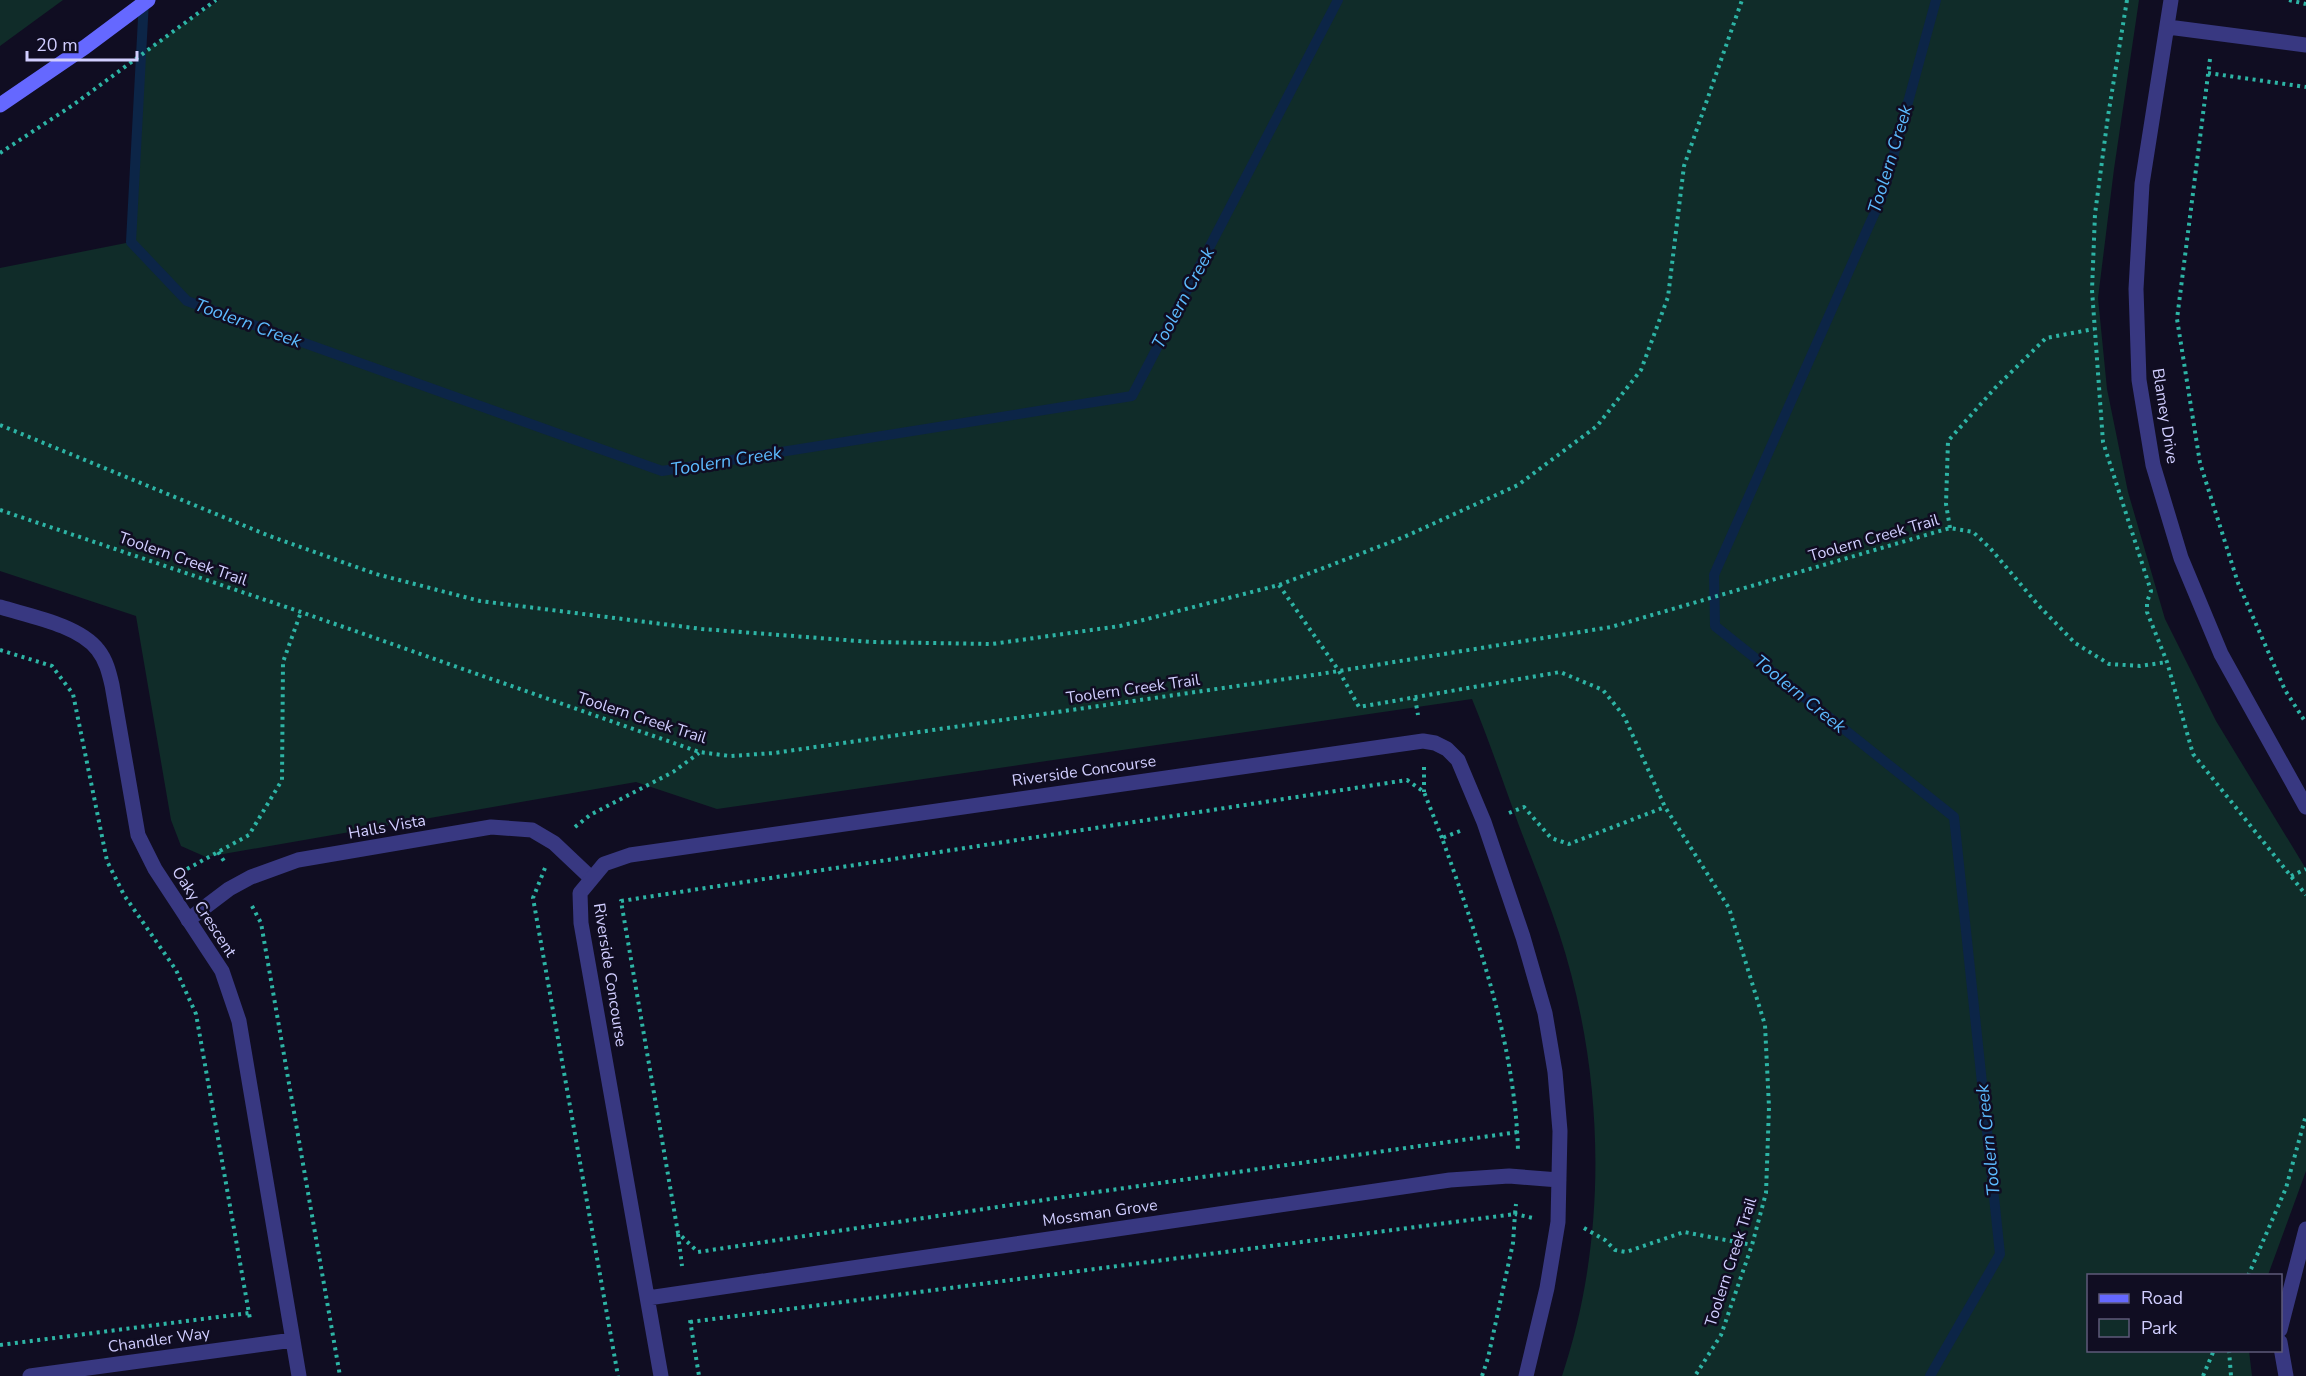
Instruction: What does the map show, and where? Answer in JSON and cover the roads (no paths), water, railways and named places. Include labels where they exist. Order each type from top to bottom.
[{"type":"street","points":[[0,105],[85,47],[148,0]]},
{"type":"street","name":"Blamey Drive","points":[[2171,0],[2142,184],[2136,289],[2139,380],[2153,465],[2181,558],[2221,654],[2306,807]]},
{"type":"street","points":[[2168,27],[2306,45]]},
{"type":"street","name":"Oaky Crescent","points":[[0,607],[63,627],[82,636],[98,649],[102,657],[112,685],[138,835],[154,869],[222,971],[239,1022],[299,1376]]},
{"type":"street","name":"Riverside Concourse","points":[[661,1376],[581,923],[580,893],[604,864],[630,855],[1423,741],[1441,746],[1458,760],[1484,822],[1523,937],[1545,1013],[1555,1072],[1560,1131],[1558,1222],[1547,1288],[1526,1376]]},
{"type":"street","name":"Halls Vista","points":[[188,920],[239,884],[297,860],[491,827],[532,830],[554,843],[591,878]]},
{"type":"street","name":"Mossman Grove","points":[[648,1298],[1438,1182],[1519,1177],[1559,1180]]},
{"type":"street","points":[[2282,1322],[2306,1229]]},
{"type":"street","name":"Chandler Way","points":[[30,1376],[293,1340]]},
{"type":"street","points":[[2282,1352],[2286,1376]]},
{"type":"waterway","name":"Toolern Creek","points":[[144,0],[131,242],[187,301],[662,471],[1132,396],[1338,0]]},
{"type":"waterway","name":"Toolern Creek","points":[[1930,1376],[2000,1254],[1954,817],[1715,626],[1714,575],[1883,194],[1936,0]]}]
